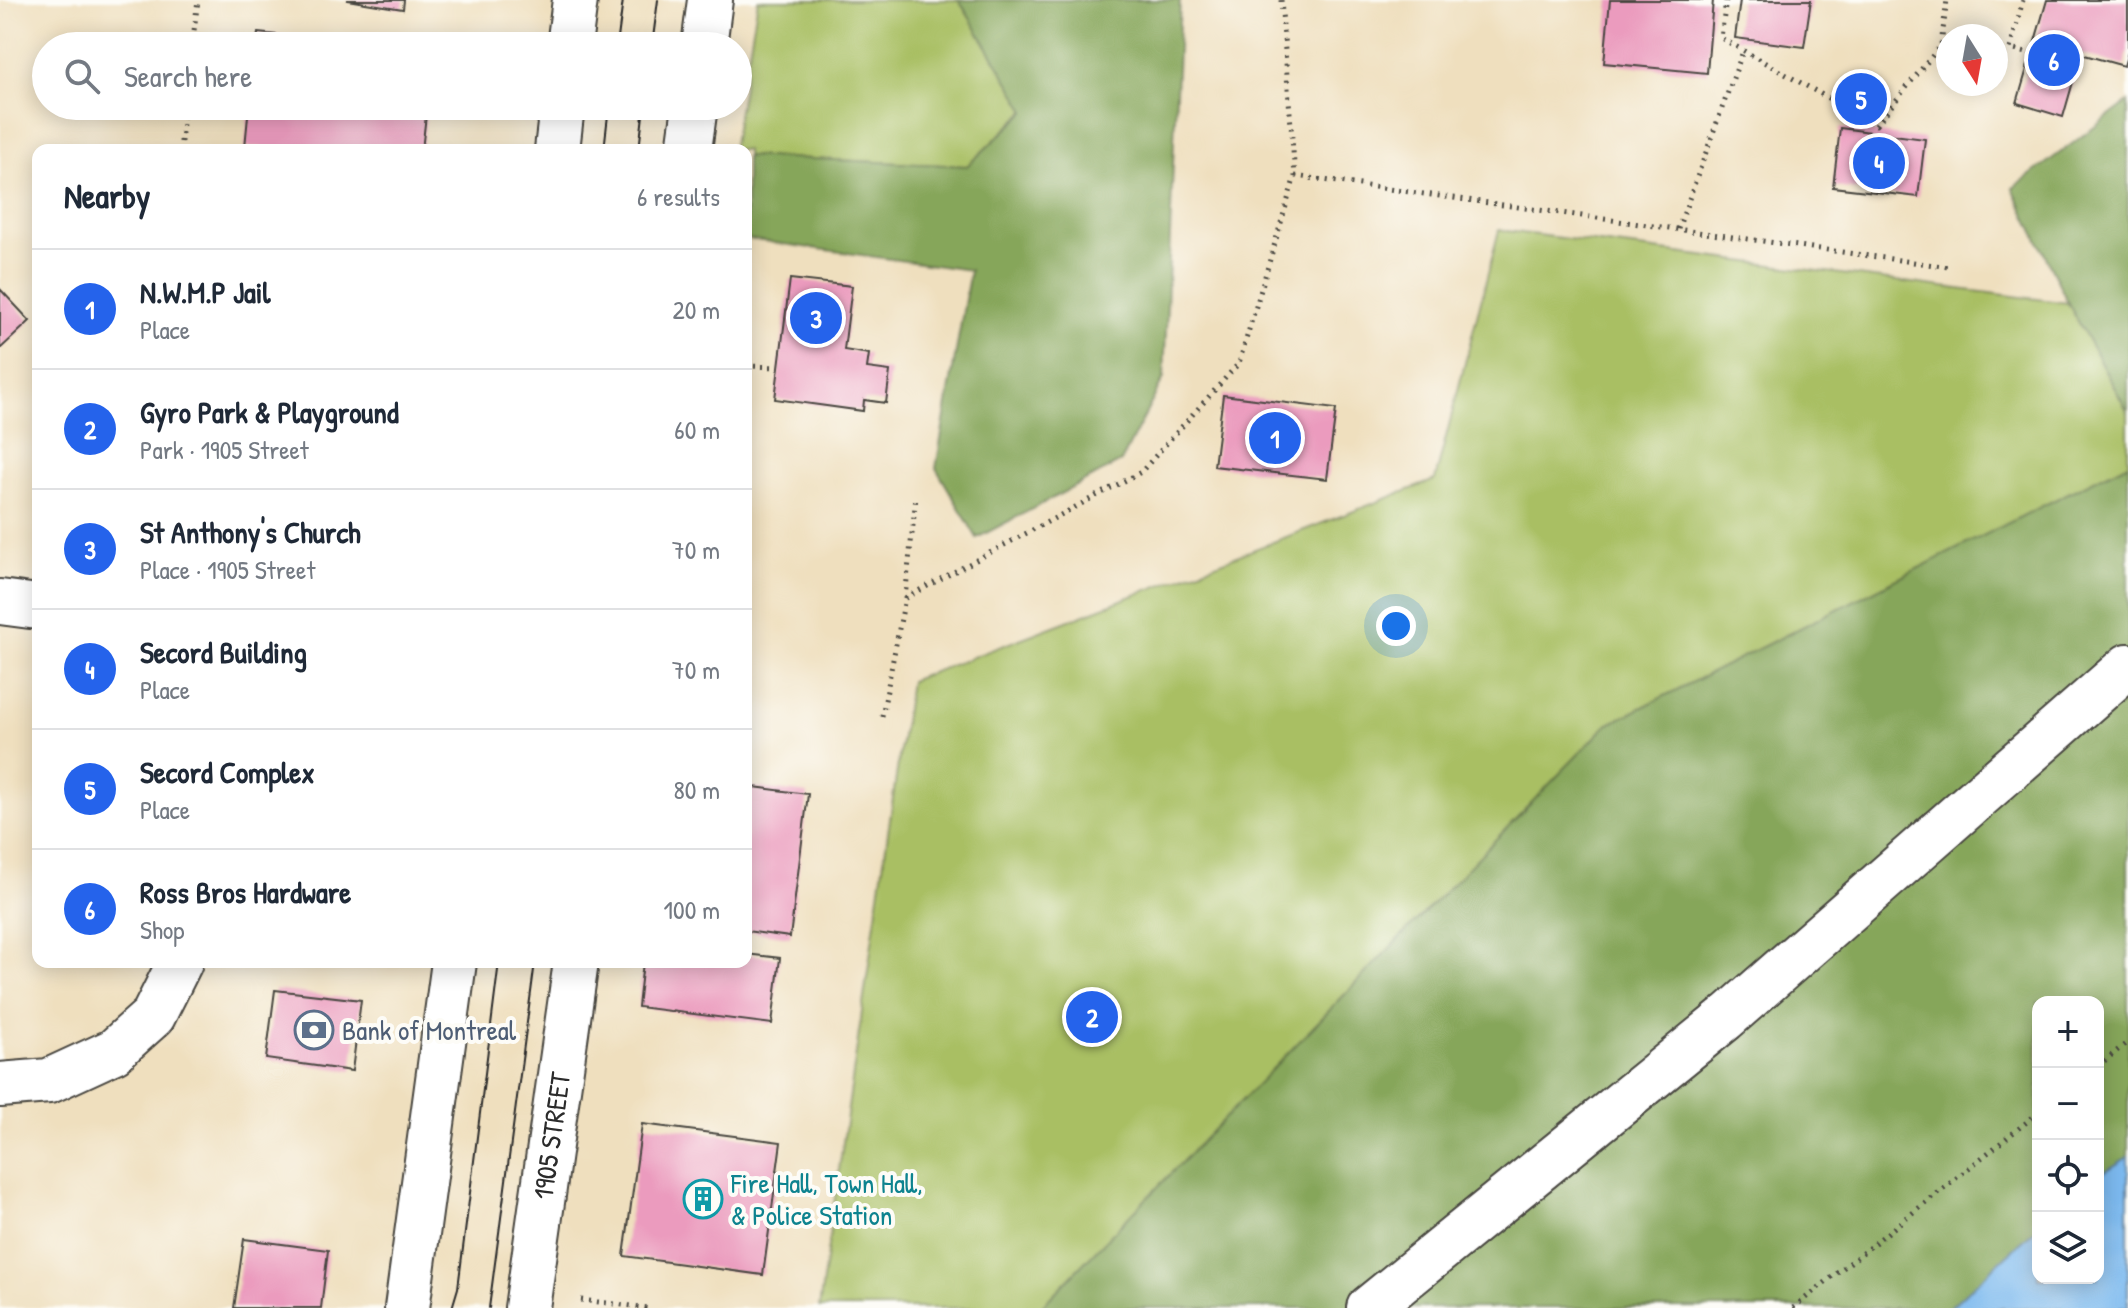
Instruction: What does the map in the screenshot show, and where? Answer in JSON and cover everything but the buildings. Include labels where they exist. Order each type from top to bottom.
[{"type":"street","points":[[571,32],[575,0]]},
{"type":"street","points":[[706,32],[710,0]]},
{"type":"street","points":[[558,144],[560,120]]},
{"type":"street","points":[[690,144],[693,120]]},
{"type":"street","points":[[0,602],[32,606]]},
{"type":"street","points":[[1369,1308],[1725,1019],[2128,666]]},
{"type":"street","points":[[0,1085],[49,1081],[114,1051],[153,1016],[177,968]]},
{"type":"street","points":[[407,1308],[453,968]]},
{"type":"street","name":"1905 STREET","points":[[548,1303],[576,968]]},
{"type":"path","points":[[194,32],[198,0]]},
{"type":"path","points":[[905,598],[1141,472],[1239,363],[1295,176],[1281,0]]},
{"type":"path","points":[[1726,0],[1721,38],[1876,125],[1941,45],[1947,0]]},
{"type":"path","points":[[2023,0],[2010,49],[2031,54]]},
{"type":"path","points":[[1678,229],[1743,51]]},
{"type":"path","points":[[181,144],[183,120]]},
{"type":"path","points":[[1295,176],[1949,267]]},
{"type":"path","points":[[752,366],[778,367]]},
{"type":"path","points":[[882,716],[905,598],[916,497]]},
{"type":"path","points":[[2104,1061],[2128,1042]]},
{"type":"path","points":[[1793,1308],[2032,1118]]},
{"type":"path","points":[[548,1303],[649,1308]]},
{"type":"green space","points":[[758,0],[959,0],[1026,110],[967,166],[752,156],[752,144],[733,144],[737,120],[752,120],[752,35]]},
{"type":"green space","points":[[959,0],[1180,0],[1164,378],[1121,462],[977,538],[936,468],[970,270],[752,240],[752,156],[967,166],[1026,111]]},
{"type":"green space","points":[[2128,102],[2128,412],[2068,303],[2013,188]]},
{"type":"green space","points":[[1499,230],[2068,303],[2128,412],[2128,463],[1607,725],[1040,1308],[819,1308],[910,681],[1435,480]]},
{"type":"green space","points":[[2128,463],[2128,1157],[2104,1172],[2104,996],[2032,996],[2032,1232],[1949,1308],[1040,1308],[1607,725]]},
{"type":"water","points":[[2128,1157],[2128,1308],[1949,1308],[2032,1232],[2032,1284],[2104,1284],[2104,1172]]},
{"type":"tram line","points":[[619,32],[623,0]]},
{"type":"tram line","points":[[654,32],[658,0]]},
{"type":"tram line","points":[[605,144],[607,120]]},
{"type":"tram line","points":[[640,144],[642,120]]},
{"type":"tram line","points":[[452,1308],[458,1288],[498,968]]},
{"type":"tram line","points":[[489,1308],[534,968]]},
{"type":"place","name":"Ross Bros Hardware","points":[[2054,60]]},
{"type":"place","name":"Secord Complex","points":[[1861,99]]},
{"type":"place","name":"Secord Building","points":[[1879,163]]},
{"type":"place","name":"St Anthony's Church","points":[[816,318]]},
{"type":"place","name":"N.W.M.P Jail","points":[[1275,438]]},
{"type":"place","name":"Gyro Park & Playground","points":[[1092,1017]]},
{"type":"place","name":"Bank of Montreal","points":[[314,1030]]},
{"type":"place","name":"Fire Hall, Town Hall, & Police Station","points":[[703,1199]]}]
